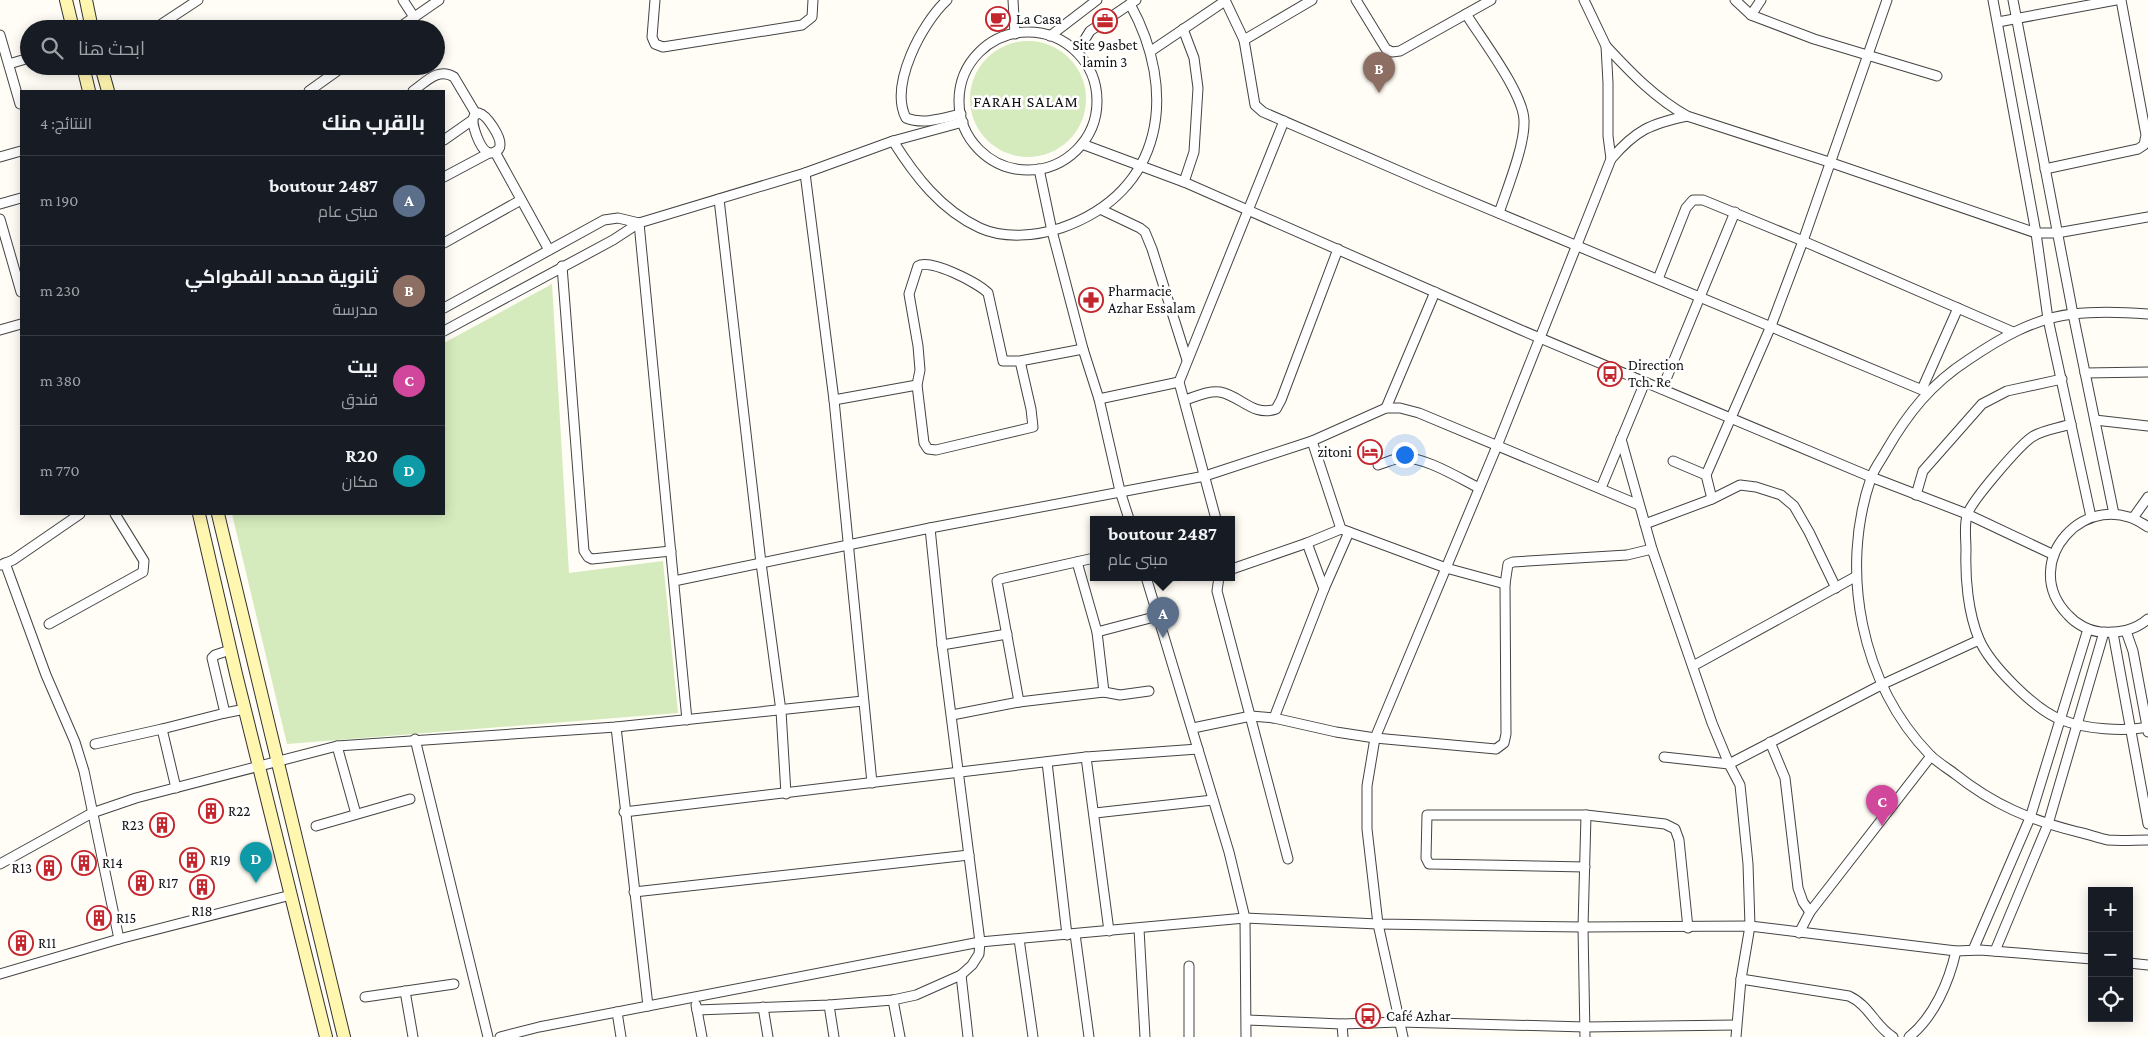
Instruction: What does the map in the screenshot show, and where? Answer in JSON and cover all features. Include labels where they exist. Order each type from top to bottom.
[{"type":"street","points":[[66,0],[71,20]]},
{"type":"street","points":[[86,0],[90,20]]},
{"type":"street","points":[[168,20],[198,0]]},
{"type":"street","points":[[403,0],[414,17]]},
{"type":"street","points":[[410,20],[440,0]]},
{"type":"street","points":[[655,0],[652,37],[655,44],[663,47],[802,26],[812,17],[813,0]]},
{"type":"street","points":[[946,0],[930,18],[909,58],[904,82],[903,112],[906,118],[915,121],[962,118]]},
{"type":"street","points":[[1013,0],[1015,34]]},
{"type":"street","points":[[1050,36],[1097,0]]},
{"type":"street","points":[[1151,50],[1225,0],[1244,40],[1255,105],[1263,112],[1924,391]]},
{"type":"street","points":[[1244,40],[1312,0]]},
{"type":"street","points":[[1356,0],[1386,49],[1392,52],[1400,51],[1491,0]]},
{"type":"street","points":[[1584,0],[1606,46],[1650,91],[1669,106],[1687,116],[1830,162],[2036,233],[2057,233],[2148,217]]},
{"type":"street","points":[[1735,0],[1751,15],[1814,39],[1938,76]]},
{"type":"street","points":[[1751,15],[1761,0]]},
{"type":"street","points":[[1712,499],[1706,475],[1771,326],[1803,241],[1887,0]]},
{"type":"street","points":[[1993,0],[2036,233],[2048,319],[2091,517]]},
{"type":"street","points":[[2014,0],[2057,233],[2114,514]]},
{"type":"street","points":[[2045,169],[2138,149],[2144,145],[2146,135],[2121,0]]},
{"type":"street","points":[[1998,22],[2110,1]]},
{"type":"street","points":[[893,141],[911,170],[940,202],[959,217],[981,229],[1000,234],[1020,236],[1052,231],[1069,225],[1100,209],[1131,182],[1141,167],[1152,136],[1157,106],[1157,86],[1151,50],[1133,2],[1090,31],[1082,40],[1077,52]]},
{"type":"street","points":[[1466,14],[1522,105],[1524,121],[1518,153],[1499,213]]},
{"type":"street","points":[[1183,29],[1194,58],[1198,88],[1194,152],[1184,182]]},
{"type":"street","points":[[1033,33],[1050,36],[1077,52],[1092,76],[1097,104],[1095,118],[1082,144],[1063,160],[1039,169],[1020,170],[1001,165],[984,154],[971,140],[962,118],[960,96],[963,79],[971,63],[983,49],[998,39],[1015,34],[1033,33]]},
{"type":"street","points":[[0,35],[20,104]]},
{"type":"street","points":[[1606,46],[1608,136],[1611,159]]},
{"type":"street","points":[[9,64],[20,61]]},
{"type":"street","points":[[86,75],[90,90]]},
{"type":"street","points":[[104,75],[108,90]]},
{"type":"street","points":[[310,90],[331,75]]},
{"type":"street","points":[[414,90],[436,75]]},
{"type":"street","points":[[445,75],[454,77],[474,118],[482,146],[492,152],[549,250]]},
{"type":"street","points":[[445,139],[474,118],[483,114],[486,116],[500,142],[499,148],[445,176]]},
{"type":"street","points":[[1403,1037],[1378,924],[1367,829],[1368,786],[1375,738],[1497,446],[1611,159],[1628,140],[1643,129],[1662,121],[1687,116]]},
{"type":"street","points":[[445,330],[613,240],[639,223],[805,173],[962,118]]},
{"type":"street","points":[[1215,516],[1179,382],[1284,121]]},
{"type":"street","points":[[1082,144],[1184,182],[1248,209],[1645,382],[1871,477],[1967,514],[2054,555]]},
{"type":"street","points":[[0,157],[20,151]]},
{"type":"street","points":[[1039,169],[1052,231],[1083,348],[1099,399],[1120,491],[1128,516]]},
{"type":"street","points":[[805,173],[834,400],[872,783]]},
{"type":"street","points":[[0,204],[20,198]]},
{"type":"street","points":[[719,199],[781,710],[786,794]]},
{"type":"street","points":[[445,242],[521,200]]},
{"type":"street","points":[[1658,279],[1686,208],[1693,200],[1703,200],[2013,332]]},
{"type":"street","points":[[1100,209],[1145,232],[1188,360]]},
{"type":"street","points":[[1662,389],[1735,212]]},
{"type":"street","points":[[445,307],[604,220],[618,218],[639,223]]},
{"type":"street","points":[[0,219],[20,285]]},
{"type":"street","points":[[639,223],[687,720]]},
{"type":"street","points":[[1185,400],[1214,392],[1227,394],[1260,411],[1276,409],[1338,249]]},
{"type":"street","points":[[1020,361],[1034,427],[936,450],[928,449],[924,443],[917,385],[920,370],[909,294],[918,266],[923,264],[960,276],[981,286],[988,292],[1001,358],[1006,361],[1020,361],[1083,348]]},
{"type":"street","points":[[562,266],[584,550],[588,557],[592,559],[671,551]]},
{"type":"street","points":[[1386,408],[1435,292]]},
{"type":"street","points":[[1958,308],[1924,391],[1871,477],[1862,515],[1855,577],[1860,615],[1881,685],[1908,729],[1931,756],[1973,789],[2009,809],[2048,824],[2107,840],[2148,840]]},
{"type":"street","points":[[1924,391],[1949,372],[2013,332],[2048,319],[2073,314],[2148,314]]},
{"type":"street","points":[[0,330],[20,324]]},
{"type":"street","points":[[2085,372],[2148,372]]},
{"type":"street","points":[[1916,494],[1923,471],[1982,404],[2007,391],[2062,379]]},
{"type":"street","points":[[1099,399],[1179,382]]},
{"type":"street","points":[[1601,488],[1645,382]]},
{"type":"street","points":[[834,400],[917,385]]},
{"type":"street","points":[[674,581],[930,528],[1205,476],[1312,441],[1386,408],[1400,408],[1419,413],[1639,505]]},
{"type":"street","points":[[2095,420],[2148,426]]},
{"type":"street","points":[[2071,424],[2032,437],[2005,463],[1967,514],[1966,562],[1970,608],[1979,640],[2003,675],[2039,707],[2061,720],[2079,724],[2130,729],[2148,728],[2133,651],[2126,631]]},
{"type":"street","points":[[1621,439],[1652,549],[1712,723],[1740,785],[1748,864],[1750,926],[1741,979],[1736,1037]]},
{"type":"street","points":[[1274,718],[1345,531],[1312,441]]},
{"type":"street","points":[[1378,465],[1400,458],[1412,459],[1425,462],[1479,488]]},
{"type":"street","points":[[1672,461],[1706,475]]},
{"type":"street","points":[[1644,524],[1712,499],[1740,485],[1756,487],[1780,495],[1794,506],[1836,588]]},
{"type":"street","points":[[2133,518],[2148,497]]},
{"type":"street","points":[[2148,527],[2133,518],[2114,514],[2091,517],[2069,530],[2062,538],[2051,565],[2052,585],[2058,603],[2071,618],[2088,629],[2109,633],[2126,631],[2148,619]]},
{"type":"street","points":[[78,515],[2,564],[75,742],[84,771],[119,939]]},
{"type":"street","points":[[49,624],[143,572],[144,561],[116,515]]},
{"type":"street","points":[[199,515],[244,708],[326,1037]]},
{"type":"street","points":[[218,515],[344,1037]]},
{"type":"street","points":[[697,1010],[829,1005],[893,1000],[916,995],[961,975],[979,954],[980,942],[942,645],[930,528]]},
{"type":"street","points":[[1235,568],[1345,531],[1446,568],[1505,584]]},
{"type":"street","points":[[1307,544],[1324,589]]},
{"type":"street","points":[[1193,728],[1251,716],[1274,718],[1336,732],[1375,738],[1496,749],[1504,743],[1506,734],[1505,584],[1508,564],[1512,562],[1627,555],[1652,549]]},
{"type":"street","points":[[1019,702],[1008,634],[996,581],[1090,559]]},
{"type":"street","points":[[1077,562],[1097,632],[1104,692]]},
{"type":"street","points":[[1693,666],[1855,577]]},
{"type":"street","points":[[1147,581],[1229,852],[1245,918],[1246,1037]]},
{"type":"street","points":[[1218,581],[1217,591],[1288,859]]},
{"type":"street","points":[[1097,632],[1158,616]]},
{"type":"street","points":[[1973,950],[2030,818],[2088,629]]},
{"type":"street","points":[[1995,951],[2048,824],[2109,633]]},
{"type":"street","points":[[2109,633],[2148,824]]},
{"type":"street","points":[[942,645],[1008,634]]},
{"type":"street","points":[[1664,757],[1729,764],[1881,685],[1979,640]]},
{"type":"street","points":[[225,713],[212,658],[215,655],[230,650]]},
{"type":"street","points":[[952,715],[1019,702],[1104,692],[1120,695],[1149,691]]},
{"type":"street","points":[[0,864],[92,813],[176,788],[337,746],[415,739],[616,727],[863,701]]},
{"type":"street","points":[[95,744],[244,708]]},
{"type":"street","points":[[616,727],[624,812],[648,1006]]},
{"type":"street","points":[[162,729],[176,788]]},
{"type":"street","points":[[415,739],[488,1037]]},
{"type":"street","points":[[1770,742],[1785,778],[1798,888],[1803,902],[1810,912]]},
{"type":"street","points":[[337,746],[356,814]]},
{"type":"street","points":[[624,812],[1086,757],[1198,749]]},
{"type":"street","points":[[1799,933],[1810,912],[1931,756]]},
{"type":"street","points":[[1086,757],[1095,813],[1109,931]]},
{"type":"street","points":[[1047,762],[1071,934],[1089,1037]]},
{"type":"street","points":[[316,826],[410,799]]},
{"type":"street","points":[[1095,813],[1213,800]]},
{"type":"street","points":[[1585,867],[1429,864],[1426,858],[1427,815],[1586,815],[1665,824],[1675,829],[1679,840],[1688,928]]},
{"type":"street","points":[[1585,1037],[1583,927],[1586,815]]},
{"type":"street","points":[[634,892],[969,855]]},
{"type":"street","points":[[0,974],[119,939],[291,895]]},
{"type":"street","points":[[500,1037],[539,1026],[980,942],[1245,918],[1378,924],[1688,928],[1750,926],[1956,951],[1995,951],[2088,959]]},
{"type":"street","points":[[1139,928],[1145,1037]]},
{"type":"street","points":[[1019,939],[1033,1037]]},
{"type":"street","points":[[1909,1037],[1934,1007],[1948,979],[1956,951]]},
{"type":"street","points":[[2133,963],[2148,965]]},
{"type":"street","points":[[1189,966],[1189,1037]]},
{"type":"street","points":[[961,975],[968,1037]]},
{"type":"street","points":[[1741,979],[1849,996],[1858,1000],[1878,1024],[1893,1037]]},
{"type":"street","points":[[365,997],[454,984]]},
{"type":"street","points":[[405,991],[413,1037]]},
{"type":"street","points":[[695,997],[702,1037]]},
{"type":"street","points":[[893,1000],[900,1037]]},
{"type":"street","points":[[829,1005],[834,1037]]},
{"type":"street","points":[[763,1007],[768,1037]]},
{"type":"street","points":[[617,1012],[621,1037]]},
{"type":"street","points":[[1247,1020],[1342,1024],[1400,1022],[1584,1027],[1736,1025]]},
{"type":"street","points":[[1342,1024],[1343,1037]]},
{"type":"street","points":[[539,1026],[540,1037]]},
{"type":"green space","points":[[1028,41],[1050,45],[1069,58],[1082,77],[1086,99],[1082,121],[1069,140],[1050,153],[1028,157],[1006,153],[987,140],[974,121],[970,99],[974,77],[987,58],[1006,45]]},
{"type":"green space","points":[[552,284],[569,573],[663,561],[678,713],[287,744],[232,515],[445,515],[445,342]]},
{"type":"place","name":"La Casa","points":[[998,19]]},
{"type":"place","name":"Site 9asbet lamin 3","points":[[1105,21]]},
{"type":"place","name":"ثانوية محمد الفطواكي","points":[[1379,93]]},
{"type":"place","name":"Pharmacie Azhar Essalam","points":[[1091,300]]},
{"type":"place","name":"Direction Tch. Re","points":[[1610,374]]},
{"type":"place","name":"zitoni","points":[[1370,452]]},
{"type":"place","name":"boutour 2487","points":[[1163,638]]},
{"type":"place","name":"R22","points":[[211,811]]},
{"type":"place","name":"R23","points":[[162,825]]},
{"type":"place","name":"بيت","points":[[1882,826]]},
{"type":"place","name":"R19","points":[[192,860]]},
{"type":"place","name":"R14","points":[[84,863]]},
{"type":"place","name":"R13","points":[[49,868]]},
{"type":"place","name":"R17","points":[[141,883]]},
{"type":"place","name":"R20","points":[[256,883]]},
{"type":"place","name":"R18","points":[[202,887]]},
{"type":"place","name":"R15","points":[[99,918]]},
{"type":"place","name":"R11","points":[[21,943]]},
{"type":"place","name":"Café Azhar","points":[[1368,1016]]},
{"type":"district","name":"FARAH SALAM","points":[[1026,101]]}]
